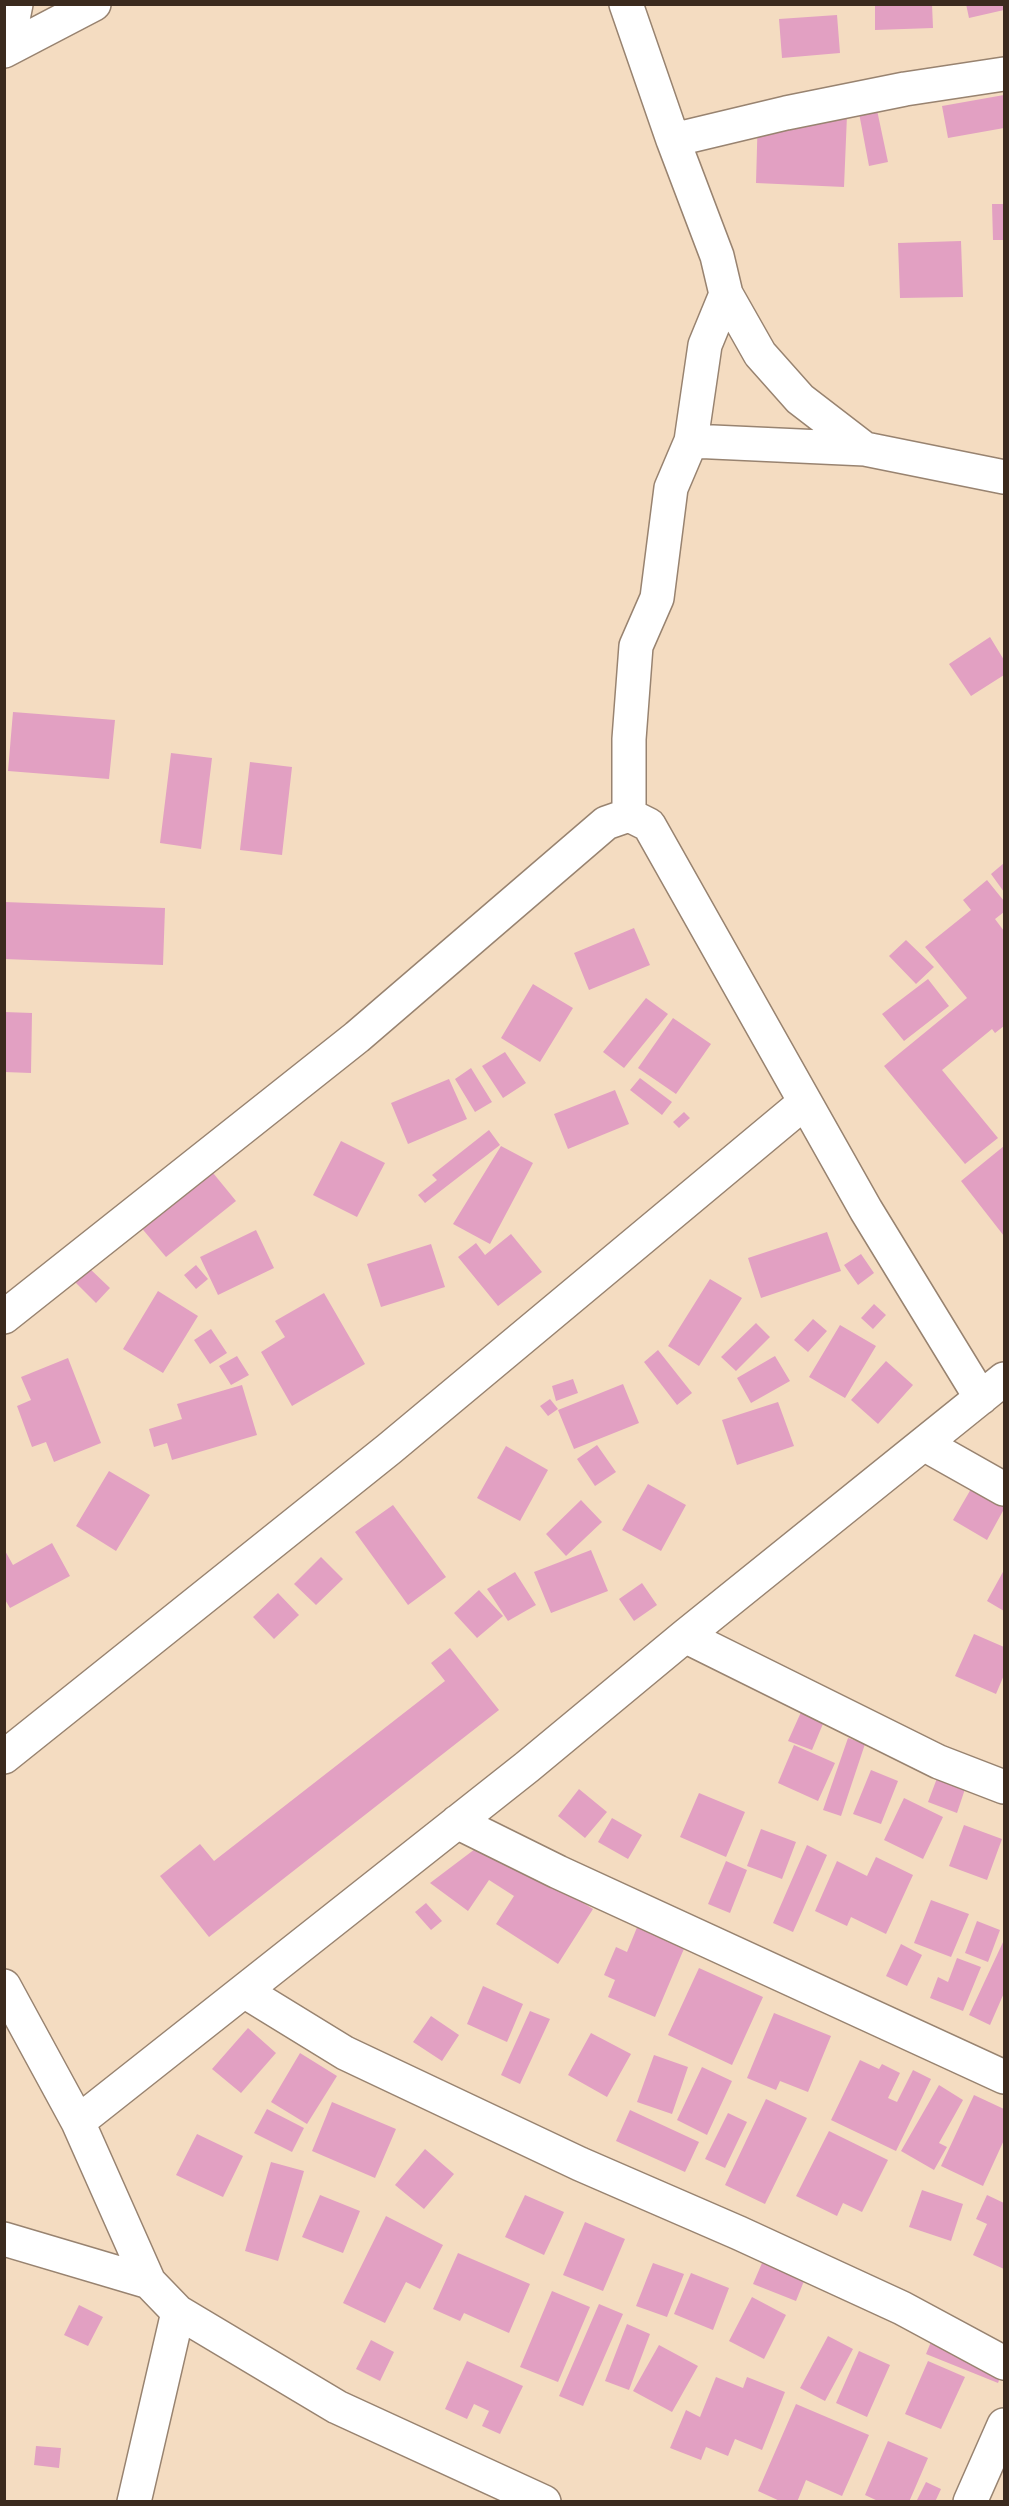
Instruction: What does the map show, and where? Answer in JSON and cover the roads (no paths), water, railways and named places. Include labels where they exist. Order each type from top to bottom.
[{"type":"street","points":[[6,50],[16,4]]},
{"type":"street","points":[[6,50],[94,4]]},
{"type":"street","points":[[626,4],[673,140],[717,256],[726,294],[760,354],[800,399],[865,449]]},
{"type":"street","points":[[673,140],[905,89],[1005,74]]},
{"type":"street","points":[[628,815],[628,739],[636,646],[657,598],[671,488],[691,441],[705,345],[726,294]]},
{"type":"street","points":[[691,441],[865,449],[1005,477]]},
{"type":"street","points":[[4,1317],[357,1037],[606,823],[628,815],[649,825],[866,1210],[993,1388],[458,1822],[78,2122]]},
{"type":"street","points":[[4,1757],[389,1449],[804,1103]]},
{"type":"street","points":[[924,1444],[1005,1489]]},
{"type":"street","points":[[685,1636],[939,1762],[1005,1787]]},
{"type":"street","points":[[458,1822],[558,1872],[1005,2077]]},
{"type":"street","points":[[4,1986],[78,2122],[149,2282],[178,2312],[338,2407],[544,2502]]},
{"type":"street","points":[[244,1991],[345,2053],[580,2164],[739,2233],[902,2308],[1005,2363]]},
{"type":"street","points":[[4,2239],[149,2282]]},
{"type":"street","points":[[134,2502],[178,2312]]},
{"type":"street","points":[[970,2502],[1005,2425]]}]
